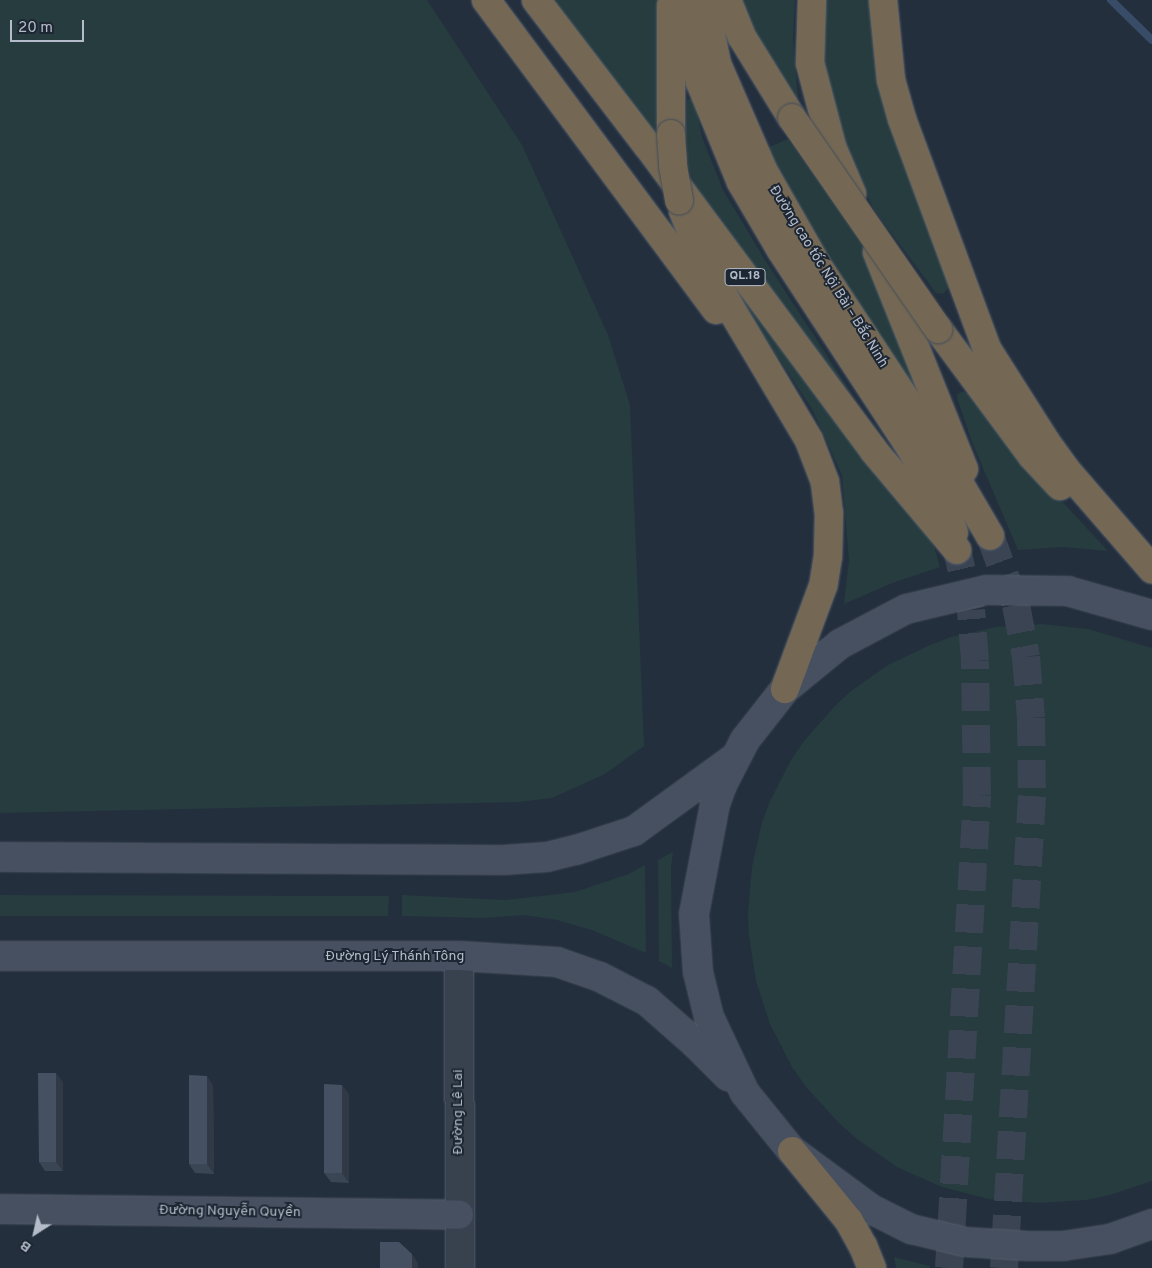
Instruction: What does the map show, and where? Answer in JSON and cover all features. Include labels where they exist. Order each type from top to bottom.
[{"type":"highway","points":[[486,0],[793,414]]},
{"type":"highway","name":"QL.18","points":[[536,0],[647,145],[874,452],[957,550],[954,530],[947,512],[913,452],[797,275],[741,182],[700,82],[682,0]]},
{"type":"highway","points":[[671,0],[671,134],[673,166],[679,200],[700,252],[793,414],[810,440],[825,482],[828,513],[828,556],[823,586],[784,689]]},
{"type":"highway","name":"Đường cao tốc Nội Bài – Bắc Ninh","points":[[708,0],[708,20],[717,64],[764,172],[818,265],[948,464],[990,536],[899,304],[832,147],[810,63],[812,0]]},
{"type":"highway","points":[[727,0],[742,38],[792,118],[938,329],[1032,456],[1058,484],[1148,564]]},
{"type":"highway","points":[[883,0],[891,80],[902,119],[987,349],[1067,471],[1148,564]]},
{"type":"highway","points":[[792,1151],[849,1222],[863,1246],[872,1268]]},
{"type":"main road","points":[[1152,615],[1068,591],[986,590],[906,609],[840,644],[784,689],[745,740],[736,756],[715,804],[694,914],[698,972],[709,1017],[745,1093],[792,1151],[871,1209],[911,1229],[964,1242],[1063,1246],[1110,1238],[1152,1224]]},
{"type":"main road","points":[[0,857],[503,860],[547,857],[576,850],[634,831],[736,756]]},
{"type":"main road","name":"Đường Lý Thánh Tông","points":[[0,956],[459,956],[557,962],[600,976],[633,992],[664,1014],[745,1093]]},
{"type":"main road","name":"Đường Nguyễn Quyền","points":[[0,1209],[459,1215]]},
{"type":"street","name":"Đường Lê Lai","points":[[459,956],[460,1268]]},
{"type":"green space","points":[[0,0],[427,0],[522,145],[608,335],[630,405],[644,746],[605,774],[552,798],[518,802],[0,813]]},
{"type":"green space","points":[[547,0],[659,0],[657,108],[654,145]]},
{"type":"green space","points":[[741,0],[795,0],[793,38],[798,99],[795,98],[759,40]]},
{"type":"green space","points":[[824,0],[873,0],[909,166],[949,287],[943,294],[936,293],[875,211],[842,144],[822,67]]},
{"type":"green space","points":[[694,97],[702,137],[723,190],[765,260],[857,402],[693,187],[685,154],[687,100]]},
{"type":"green space","points":[[788,139],[860,237],[926,399],[891,358],[829,257],[767,148]]},
{"type":"green space","points":[[730,278],[934,546],[940,567],[892,583],[844,604],[849,560],[842,475],[812,409],[727,280]]},
{"type":"green space","points":[[962,392],[968,393],[1032,469],[1108,551],[1062,547],[1018,550],[972,442],[958,401],[957,394]]},
{"type":"green space","points":[[1042,624],[1088,629],[1152,648],[1152,1181],[1110,1195],[1086,1200],[1038,1203],[989,1199],[942,1187],[897,1167],[857,1139],[839,1123],[806,1087],[792,1067],[770,1024],[756,981],[749,936],[748,913],[752,867],[762,822],[770,801],[791,760],[804,741],[834,707],[851,691],[888,665],[930,645],[951,637],[996,627]]},
{"type":"green space","points":[[673,852],[671,868],[672,968],[659,961],[658,860]]},
{"type":"green space","points":[[645,865],[646,953],[592,930],[557,920],[524,915],[484,918],[402,916],[402,895],[505,900],[575,892],[629,874]]},
{"type":"green space","points":[[0,895],[389,896],[388,916],[0,916]]},
{"type":"green space","points":[[894,1257],[930,1266],[930,1268],[896,1268]]},
{"type":"building","points":[[38,1073],[56,1073],[56,1162],[39,1162]]},
{"type":"building","points":[[189,1075],[207,1076],[207,1164],[189,1164]]},
{"type":"building","points":[[324,1084],[342,1085],[342,1173],[324,1173]]},
{"type":"building","points":[[380,1242],[399,1242],[412,1254],[412,1268],[380,1268]]},
{"type":"waterway","points":[[1111,0],[1152,40]]},
{"type":"tunnel","points":[[990,536],[1016,605],[1026,657],[1031,718],[1032,796],[1004,1268]]},
{"type":"tunnel","points":[[949,1268],[977,795],[975,661],[971,610],[957,550]]}]
